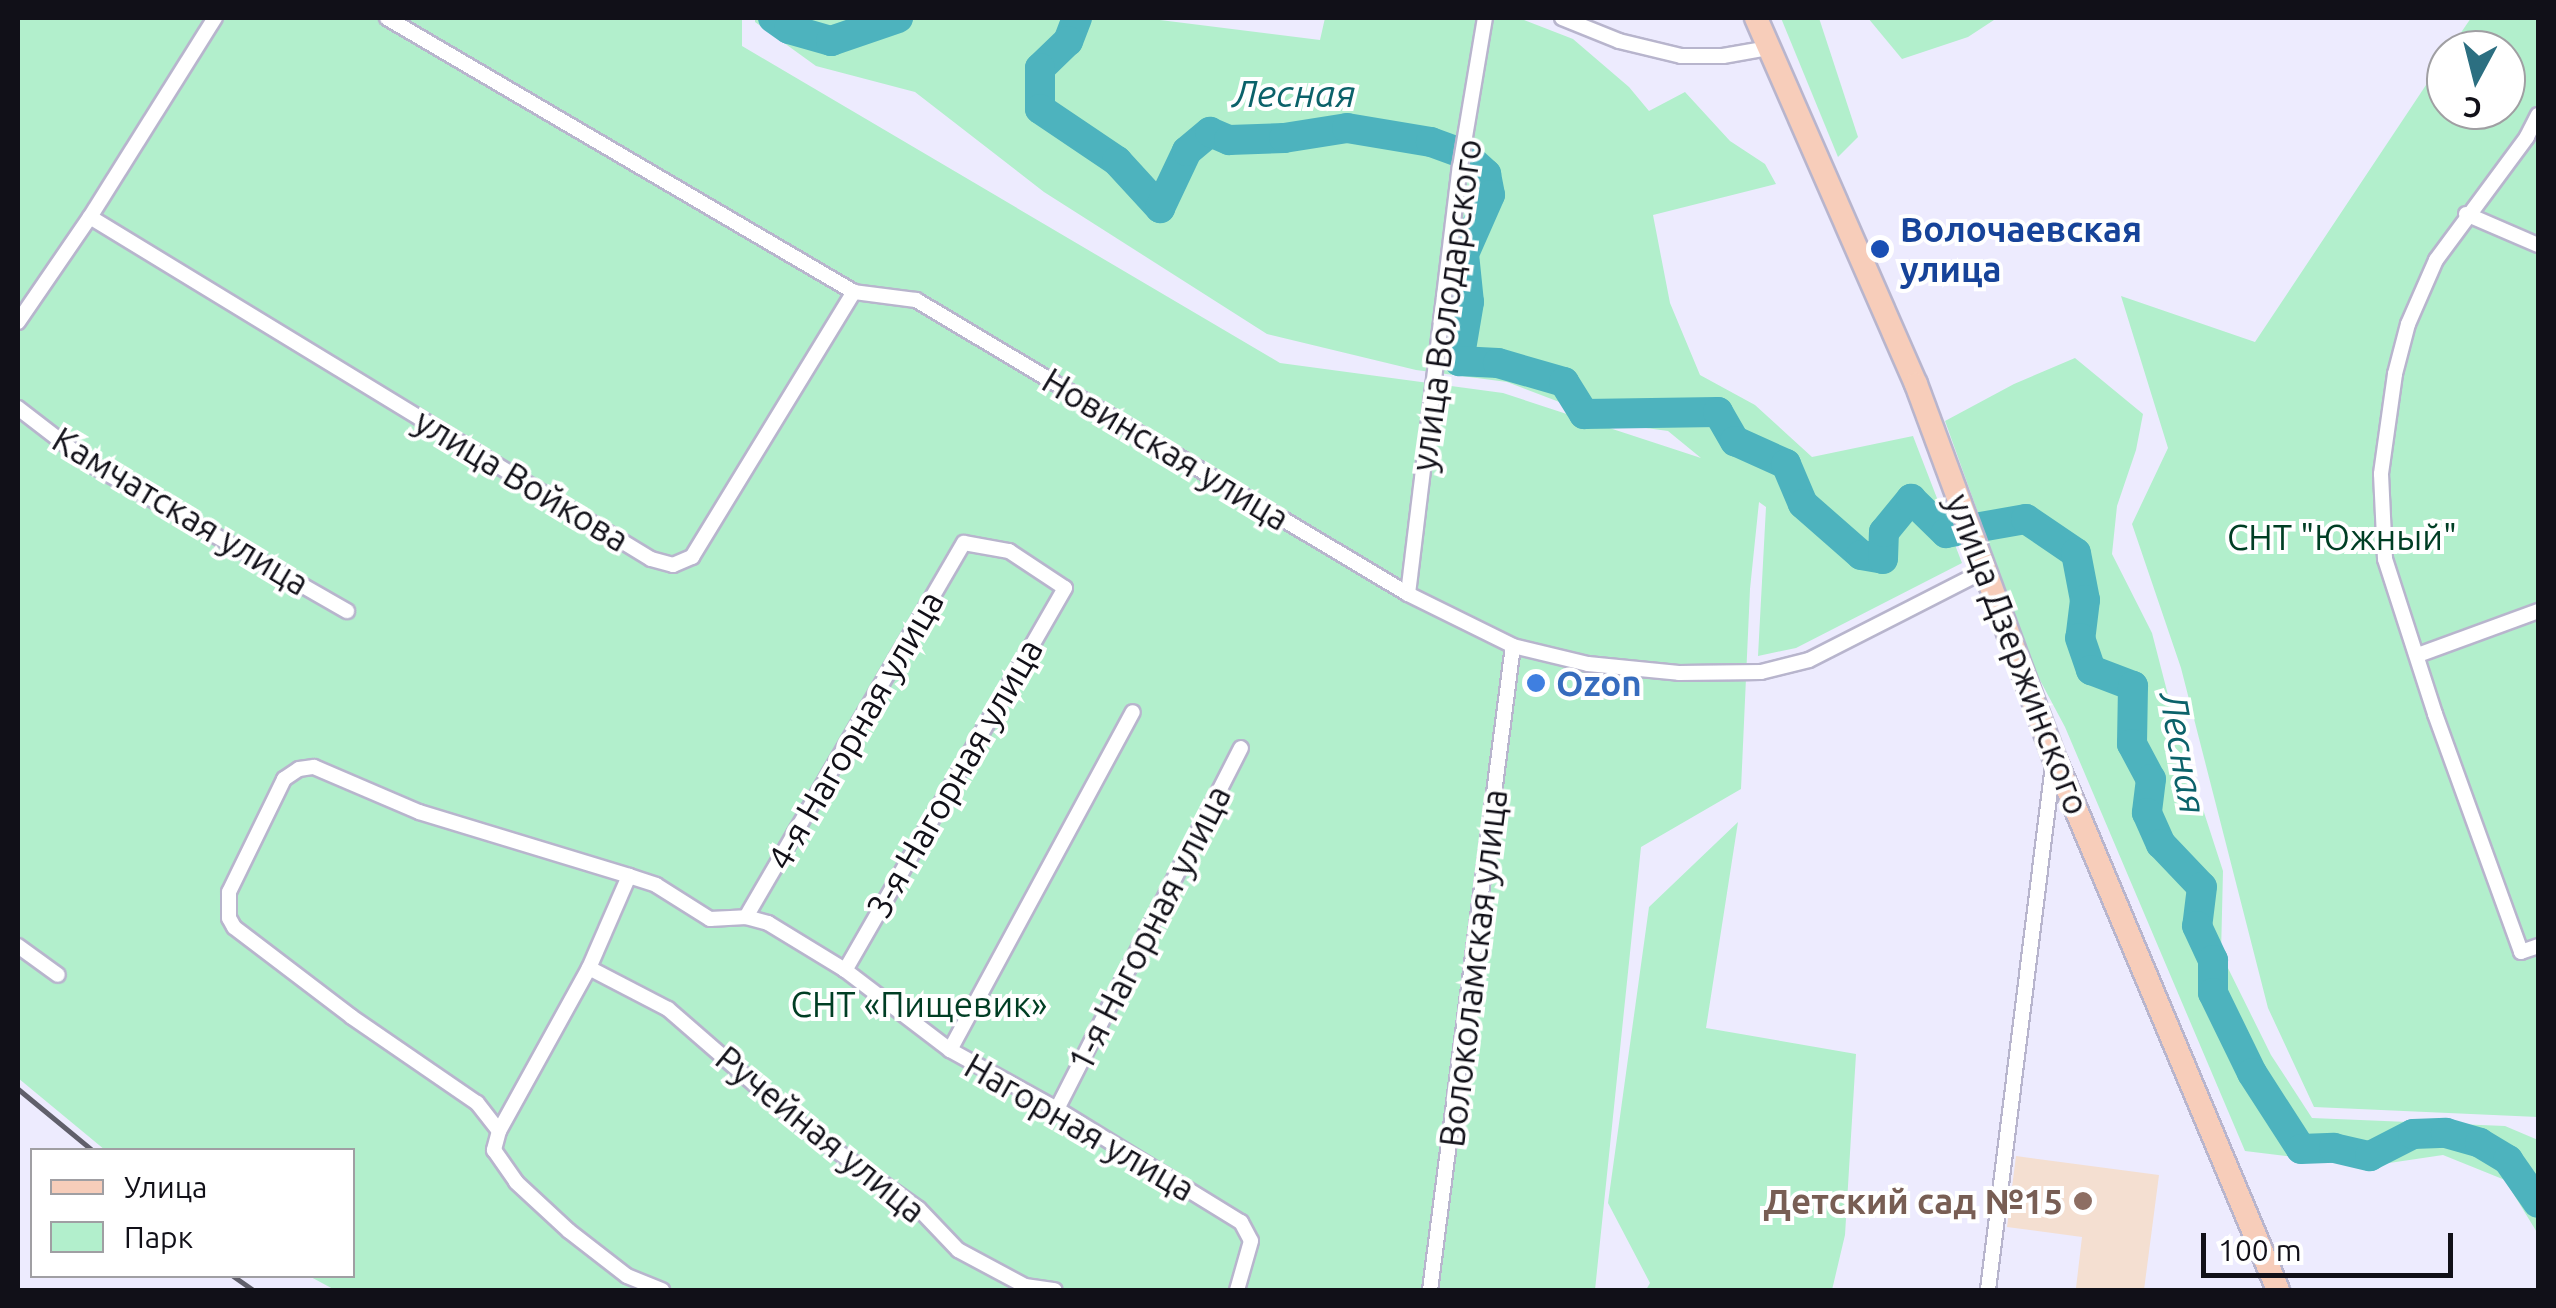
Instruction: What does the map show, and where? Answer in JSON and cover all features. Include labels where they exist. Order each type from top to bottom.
[{"type":"main road","name":"улица Дзержинского","points":[[1756,18],[1916,384],[2054,757],[2278,1290]]},
{"type":"street","points":[[18,322],[90,217],[215,18]]},
{"type":"street","name":"улица Володарского","points":[[1408,594],[1460,167],[1485,18]]},
{"type":"street","points":[[1562,18],[1619,41],[1681,56],[1723,56],[1769,48]]},
{"type":"street","name":"Новинская улица","points":[[397,20],[854,292],[916,300],[1408,594],[1513,646],[1606,666],[1680,673],[1761,672],[1808,660],[1984,571]]},
{"type":"street","points":[[2538,114],[2528,137],[2466,214],[2436,260],[2408,324],[2380,474],[2385,560],[2482,851],[2521,952],[2538,946]]},
{"type":"street","points":[[2466,214],[2538,245]]},
{"type":"street","name":"улица Войкова","points":[[90,217],[651,559],[673,565],[692,557],[854,292]]},
{"type":"street","name":"Камчатская улица","points":[[18,408],[92,465],[348,611]]},
{"type":"street","name":"4-я Нагорная улица","points":[[746,917],[964,542],[1009,551],[1065,588]]},
{"type":"street","name":"3-я Нагорная улица","points":[[845,970],[1065,588]]},
{"type":"street","points":[[2418,655],[2538,611]]},
{"type":"street","name":"Волоколамская улица","points":[[1430,1290],[1513,646]]},
{"type":"street","points":[[950,1050],[1133,712]]},
{"type":"street","name":"1-я Нагорная улица","points":[[1057,1109],[1241,748]]},
{"type":"street","points":[[1988,1290],[2054,757]]},
{"type":"street","name":"Нагорная улица","points":[[498,1131],[476,1103],[234,927],[226,908],[229,892],[284,779],[299,769],[314,767],[419,812],[656,885],[710,919],[746,917],[768,923],[845,970],[950,1050],[1057,1109],[1241,1222],[1250,1241],[1237,1290]]},
{"type":"street","points":[[629,876],[589,968],[498,1131],[494,1150],[516,1182],[627,1276],[662,1290]]},
{"type":"street","points":[[18,946],[58,976]]},
{"type":"street","name":"Ручейная улица","points":[[589,968],[668,1010],[806,1130],[918,1209],[958,1250],[1025,1286],[1055,1290]]},
{"type":"shaded area","name":"Детский сад №15","points":[[2016,1156],[2159,1175],[2144,1290],[2076,1288],[2082,1237],[2007,1227]]},
{"type":"green space","name":"СНТ «Пищевик»","points":[[18,18],[742,18],[742,46],[1280,363],[1503,393],[1701,458],[1668,431],[1617,424],[1507,382],[1416,370],[1267,334],[1044,192],[915,92],[816,66],[755,22],[755,18],[1144,18],[1320,40],[1325,18],[1519,18],[1573,39],[1629,87],[1649,111],[1685,92],[1730,141],[1765,164],[1776,184],[1653,215],[1670,303],[1700,375],[1755,405],[1812,457],[1913,436],[1962,563],[1796,648],[1758,656],[1766,507],[1759,502],[1750,589],[1741,789],[1641,847],[1595,1290],[335,1290],[313,1278],[355,1278],[355,1148],[103,1148],[18,1078]]},
{"type":"green space","points":[[1781,18],[1819,18],[1858,137],[1838,157]]},
{"type":"green space","points":[[1868,18],[1997,18],[1968,37],[1902,59]]},
{"type":"green space","name":"СНТ \"Южный\"","points":[[2471,18],[2538,18],[2538,1117],[2314,1107],[2268,1008],[2181,668],[2132,524],[2168,448],[2121,296],[2255,342],[2426,85],[2426,130],[2526,130],[2526,30],[2463,30]]},
{"type":"green space","points":[[2075,358],[2143,414],[2136,450],[2117,506],[2112,554],[2152,633],[2176,726],[2223,871],[2221,954],[2271,1055],[2312,1118],[2505,1126],[2538,1140],[2538,1234],[2505,1180],[2443,1155],[2369,1166],[2245,1151],[2065,727],[2034,669],[1945,421],[2014,384]]},
{"type":"green space","points":[[1738,822],[1706,1028],[1856,1054],[1845,1235],[1832,1290],[1646,1290],[1650,1283],[1608,1203],[1649,907]]},
{"type":"waterway","name":"Лесная","points":[[773,18],[789,29],[831,41],[898,18]]},
{"type":"waterway","name":"Лесная","points":[[1077,18],[1068,41],[1040,68],[1040,109],[1117,161],[1160,208],[1187,151],[1210,132],[1229,140],[1284,138],[1347,128],[1431,142],[1464,154],[1486,174],[1490,195],[1464,254],[1469,302],[1459,361],[1498,363],[1564,382],[1584,414],[1718,412],[1735,441],[1786,464],[1803,504],[1861,555],[1883,559],[1884,532],[1911,499],[1946,533],[2026,519],[2076,553],[2085,600],[2080,638],[2091,670],[2133,686],[2132,744],[2151,779],[2147,813],[2161,844],[2202,887],[2197,926],[2213,960],[2213,993],[2252,1073],[2301,1149],[2334,1148],[2370,1156],[2413,1134],[2446,1133],[2480,1143],[2508,1160],[2538,1203]]},
{"type":"railway","points":[[18,1089],[90,1148]]},
{"type":"railway","points":[[236,1278],[253,1290]]},
{"type":"place","name":"Волочаевская улица","points":[[1880,249]]},
{"type":"place","name":"Ozon","points":[[1536,683]]},
{"type":"place","name":"Детский сад №15","points":[[2083,1201]]}]
